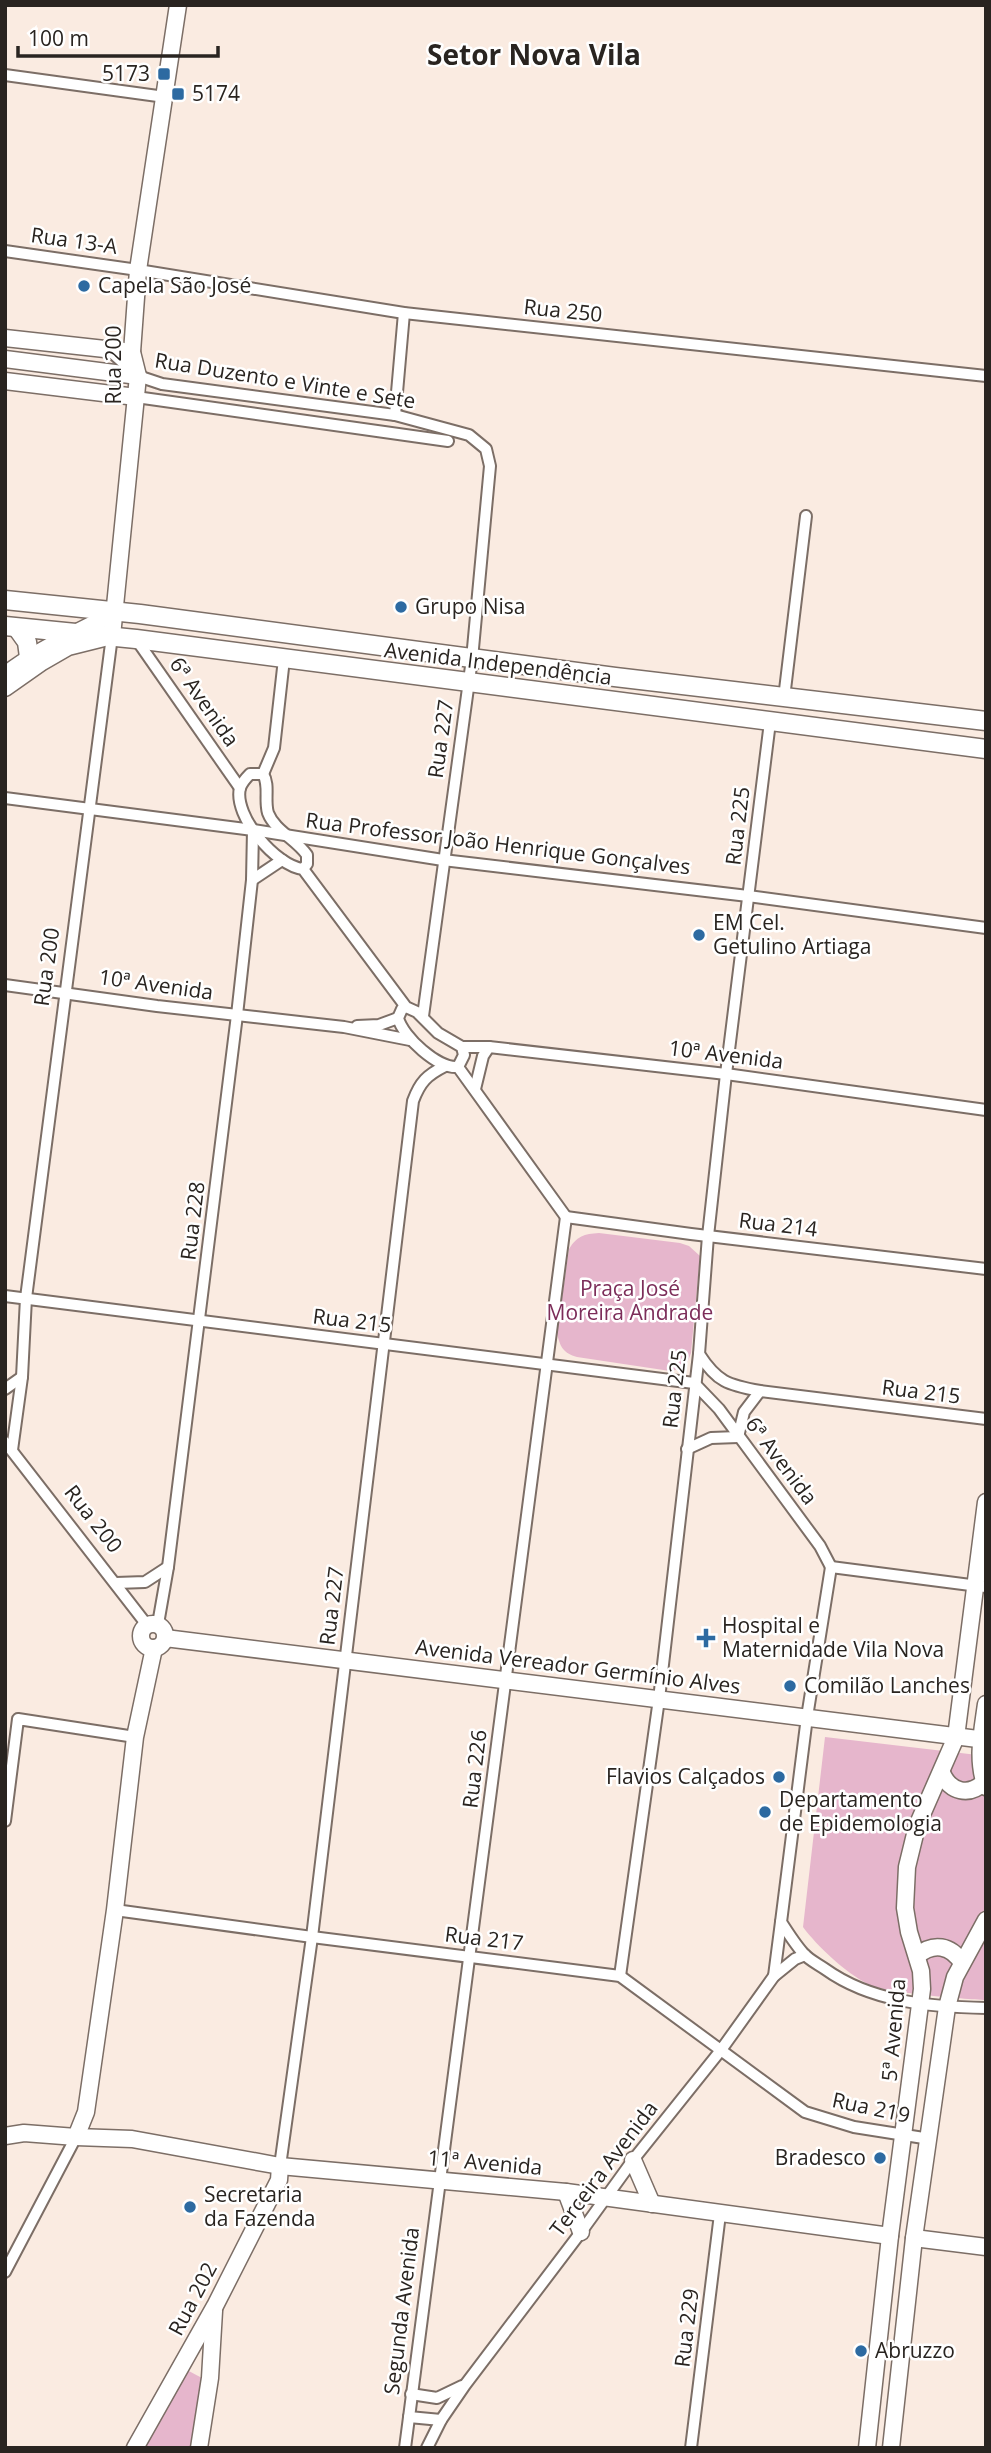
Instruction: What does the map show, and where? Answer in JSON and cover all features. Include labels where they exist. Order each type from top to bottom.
[{"type":"main road","name":"Rua 200","points":[[112,636],[138,376],[132,352],[138,270],[178,5]]},
{"type":"main road","points":[[5,338],[132,352]]},
{"type":"main road","points":[[5,359],[138,376]]},
{"type":"main road","points":[[5,381],[136,397]]},
{"type":"main road","name":"Avenida Independência","points":[[5,600],[986,721]]},
{"type":"main road","points":[[5,675],[53,643],[78,634],[116,612]]},
{"type":"main road","points":[[11,627],[27,642],[29,657]]},
{"type":"main road","name":"Avenida Independência","points":[[11,627],[136,639],[986,749]]},
{"type":"main road","points":[[5,688],[68,647],[112,636]]},
{"type":"main road","name":"5ª Avenida","points":[[867,2448],[890,2236],[921,2003],[921,1972],[905,1908],[907,1867],[917,1826],[956,1737],[981,1586],[986,1502]]},
{"type":"main road","points":[[5,2136],[24,2133],[76,2137],[86,2112],[115,1910],[135,1737],[156,1634]]},
{"type":"main road","name":"Avenida Vereador Germínio Alves","points":[[156,1634],[983,1740]]},
{"type":"main road","points":[[942,1773],[951,1788],[960,1791],[985,1784],[980,1765],[986,1704]]},
{"type":"main road","points":[[891,2448],[914,2238],[947,2007],[962,1963],[986,1920]]},
{"type":"main road","points":[[917,1956],[924,1951],[941,1947],[957,1955],[962,1963]]},
{"type":"main road","name":"11ª Avenida","points":[[76,2137],[132,2139],[280,2166],[566,2192],[890,2236]]},
{"type":"main road","points":[[633,2160],[652,2204]]},
{"type":"main road","name":"Rua 202","points":[[135,2448],[215,2306],[279,2180],[280,2166]]},
{"type":"main road","points":[[566,2192],[581,2231]]},
{"type":"main road","points":[[914,2238],[986,2247]]},
{"type":"main road","points":[[199,2448],[210,2378],[215,2306]]},
{"type":"main road","points":[[183,2362],[203,2371],[210,2378]]},
{"type":"street","points":[[5,75],[166,97]]},
{"type":"street","name":"Rua 13-A","points":[[5,251],[138,270]]},
{"type":"street","name":"Rua 250","points":[[138,270],[404,313],[986,376]]},
{"type":"street","points":[[395,415],[404,313]]},
{"type":"street","points":[[108,349],[138,376]]},
{"type":"street","name":"Rua Duzento e Vinte e Sete","points":[[138,376],[162,384],[395,415],[469,435],[486,449],[490,467]]},
{"type":"street","name":"Rua Duzento e Vinte e Sete","points":[[136,397],[448,440]]},
{"type":"street","name":"Rua 227","points":[[423,1016],[469,684],[490,467]]},
{"type":"street","points":[[784,698],[806,516]]},
{"type":"street","name":"Rua 200","points":[[112,636],[26,1298],[22,1377],[9,1446],[156,1634]]},
{"type":"street","name":"6ª Avenida","points":[[136,639],[240,788],[241,802],[253,830],[282,860],[294,868],[303,869],[407,1007],[423,1016],[438,1033],[462,1047]]},
{"type":"street","points":[[240,788],[250,774],[263,774],[274,748],[284,659]]},
{"type":"street","name":"Rua 225","points":[[620,1976],[659,1699],[699,1354],[708,1236],[726,1074],[770,722]]},
{"type":"street","name":"6ª Avenida","points":[[263,774],[267,780],[265,794],[268,813],[276,825],[307,855],[307,864],[303,869]]},
{"type":"street","name":"Rua Professor João Henrique Gonçalves","points":[[5,798],[253,830],[443,860],[748,896],[986,928]]},
{"type":"street","name":"Rua 228","points":[[156,1634],[168,1567],[237,1015],[252,880],[253,830]]},
{"type":"street","points":[[252,880],[282,860]]},
{"type":"street","name":"10ª Avenida","points":[[5,985],[344,1027],[410,1040]]},
{"type":"street","points":[[407,1007],[402,1009],[398,1018],[410,1040],[445,1066],[458,1067],[566,1217]]},
{"type":"street","name":"10ª Avenida","points":[[344,1027],[379,1025],[398,1018]]},
{"type":"street","points":[[458,1067],[464,1055],[462,1047]]},
{"type":"street","name":"10ª Avenida","points":[[462,1047],[489,1047],[726,1074],[986,1110]]},
{"type":"street","points":[[475,1089],[483,1056],[489,1047]]},
{"type":"street","name":"Rua 227","points":[[280,2166],[312,1937],[413,1101],[419,1085],[427,1075],[445,1066]]},
{"type":"street","name":"Rua 214","points":[[566,1217],[986,1269]]},
{"type":"street","name":"Rua 226","points":[[438,2179],[470,1956],[566,1217]]},
{"type":"street","points":[[691,1234],[707,1257]]},
{"type":"street","name":"Rua 215","points":[[5,1296],[694,1383]]},
{"type":"street","points":[[548,1344],[563,1367]]},
{"type":"street","name":"Rua 215","points":[[699,1354],[709,1369],[731,1386],[986,1419]]},
{"type":"street","points":[[5,1388],[22,1377]]},
{"type":"street","name":"6ª Avenida","points":[[694,1383],[719,1409],[820,1546],[831,1567]]},
{"type":"street","points":[[687,1449],[711,1438],[738,1437],[744,1412],[760,1391]]},
{"type":"street","points":[[116,1583],[145,1582],[168,1567]]},
{"type":"street","points":[[831,1567],[981,1586]]},
{"type":"street","name":"Terceira Avenida","points":[[774,1976],[807,1717],[831,1567]]},
{"type":"street","points":[[5,1717],[135,1737]]},
{"type":"street","points":[[5,1821],[18,1718]]},
{"type":"street","name":"Rua 217","points":[[115,1910],[620,1976],[805,2112]]},
{"type":"street","points":[[781,1922],[805,1955],[845,1983],[876,1995],[921,2003],[986,2008]]},
{"type":"street","name":"Terceira Avenida","points":[[426,2448],[465,2385],[774,1976],[795,1959],[805,1955]]},
{"type":"street","name":"Rua 219","points":[[805,2112],[854,2127],[930,2139]]},
{"type":"street","points":[[5,2272],[76,2137]]},
{"type":"street","name":"Segunda Avenida","points":[[405,2448],[438,2179]]},
{"type":"street","name":"Rua 229","points":[[691,2448],[720,2214]]},
{"type":"street","points":[[411,2393],[437,2398],[465,2385]]},
{"type":"street","points":[[409,2417],[441,2420]]},
{"type":"green space","name":"Praça José Moreira Andrade","points":[[599,1233],[680,1243],[689,1246],[700,1256],[691,1353],[681,1368],[670,1371],[577,1357],[568,1354],[561,1346],[557,1333],[569,1249],[581,1236]]},
{"type":"green space","points":[[825,1737],[986,1756],[986,2000],[907,1993],[868,1984],[832,1958],[803,1927]]},
{"type":"green space","points":[[185,2369],[202,2378],[190,2448],[141,2448]]},
{"type":"place","name":"5173","points":[[164,74]]},
{"type":"place","name":"5174","points":[[178,94]]},
{"type":"place","name":"Capela São José","points":[[84,286]]},
{"type":"place","name":"Grupo Nisa","points":[[401,607]]},
{"type":"place","name":"EM Cel. Getulino Artiaga","points":[[699,935]]},
{"type":"place","name":"Hospital e Maternidade Vila Nova","points":[[706,1638]]},
{"type":"place","name":"Comilão Lanches","points":[[790,1686]]},
{"type":"place","name":"Flavios Calçados","points":[[779,1777]]},
{"type":"place","name":"Departamento de Epidemologia","points":[[765,1812]]},
{"type":"place","name":"Bradesco","points":[[880,2158]]},
{"type":"place","name":"Secretaria da Fazenda","points":[[190,2207]]},
{"type":"place","name":"Abruzzo","points":[[861,2351]]},
{"type":"district","name":"Setor Nova Vila","points":[[534,55]]}]
